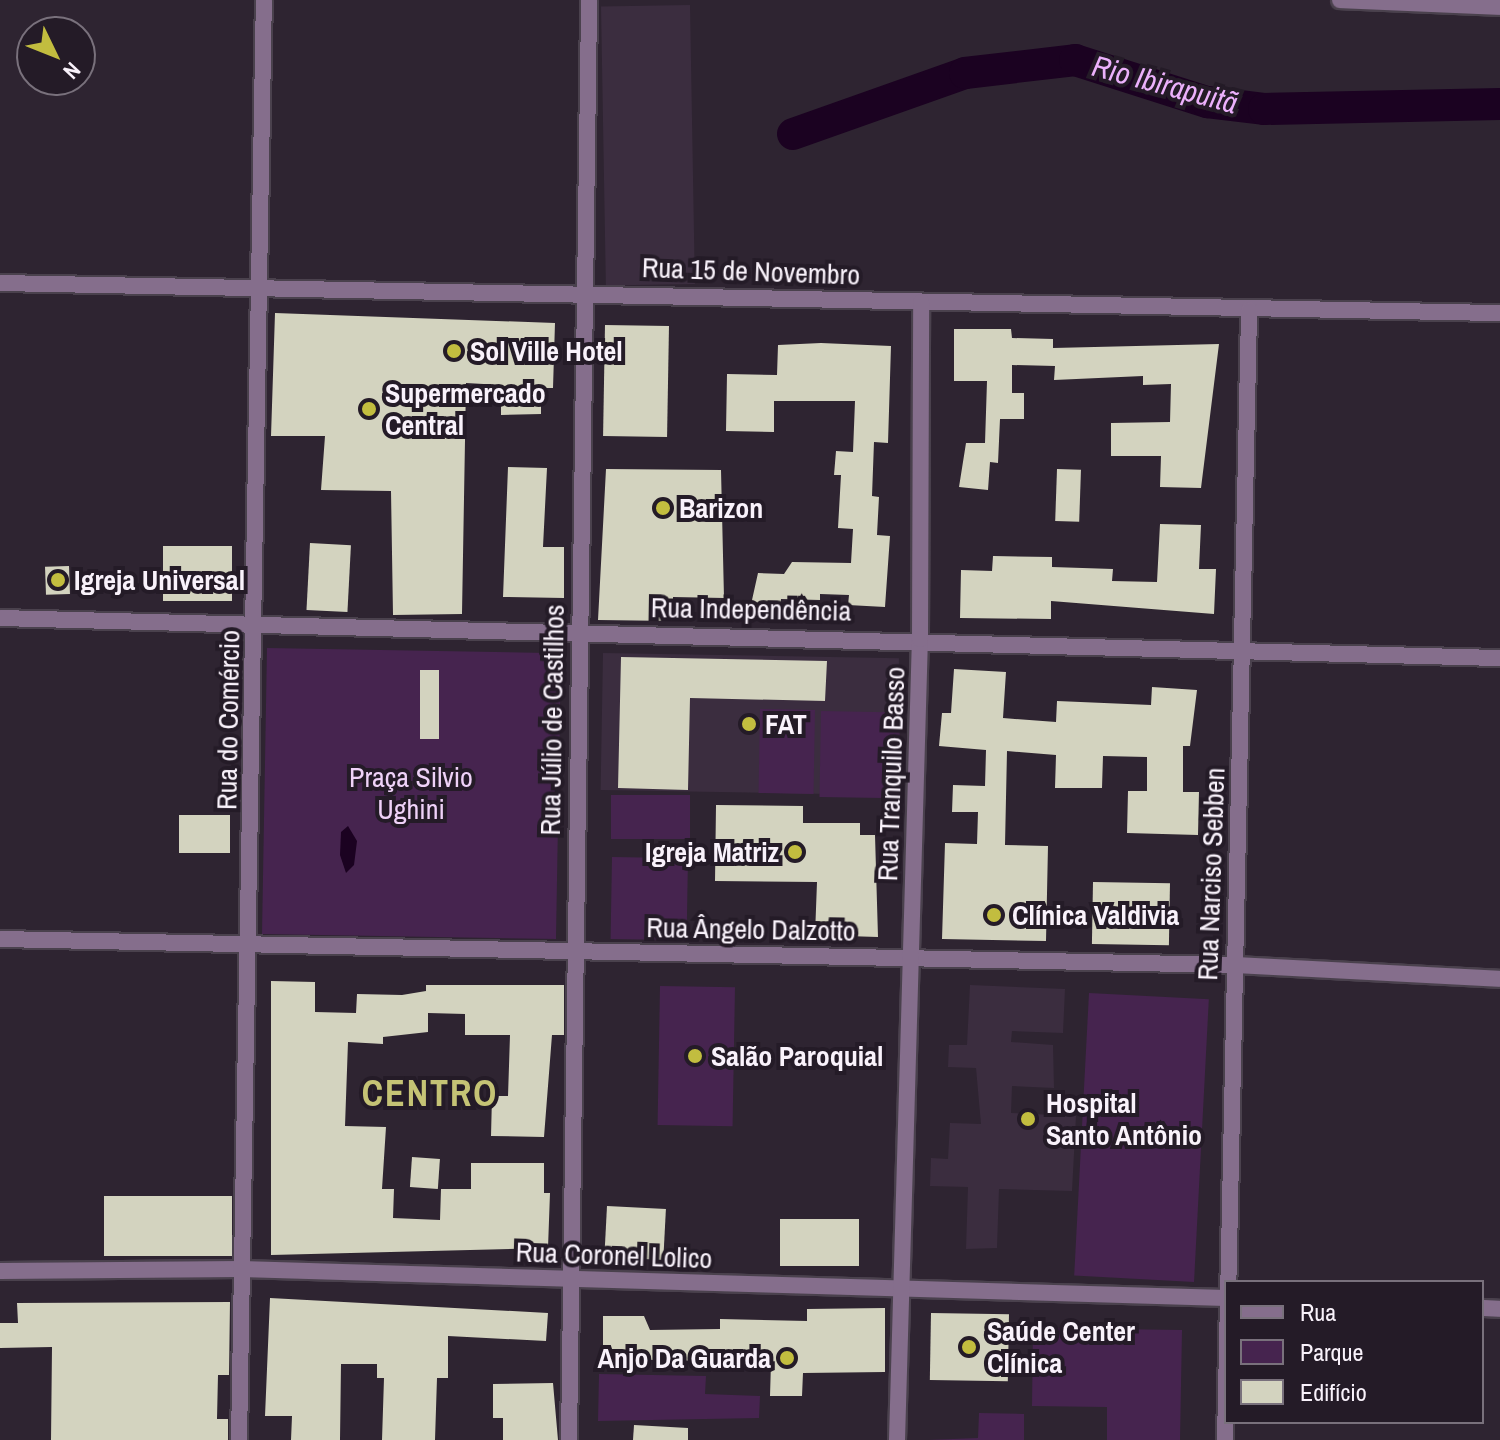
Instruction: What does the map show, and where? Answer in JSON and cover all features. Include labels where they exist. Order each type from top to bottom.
[{"type":"street","name":"Rua do Comércio","points":[[239,1440],[264,0]]},
{"type":"street","name":"Rua Júlio de Castilhos","points":[[569,1440],[589,0]]},
{"type":"street","points":[[1340,0],[1466,3],[1500,7]]},
{"type":"street","name":"Rua 15 de Novembro","points":[[0,283],[585,292],[1249,310],[1500,313]]},
{"type":"street","name":"Rua Tranquilo Basso","points":[[897,1440],[920,639],[921,302]]},
{"type":"street","name":"Rua Narciso Sebben","points":[[1225,1280],[1249,310]]},
{"type":"street","name":"Rua Independência","points":[[0,618],[920,639],[1500,658]]},
{"type":"street","name":"Rua Ângelo Dalzotto","points":[[0,939],[1234,965],[1500,979]]},
{"type":"street","name":"Rua Coronel Lolico","points":[[0,1271],[241,1269],[901,1291],[1224,1298]]},
{"type":"shaded area","points":[[690,5],[695,284],[606,286],[601,7]]},
{"type":"shaded area","name":"FAT","points":[[603,653],[899,658],[897,795],[601,790]]},
{"type":"shaded area","points":[[348,826],[357,841],[354,865],[346,873],[340,855],[341,832]]},
{"type":"shaded area","name":"Hospital Santo Antônio","points":[[970,985],[1065,989],[1063,1033],[1012,1031],[1011,1042],[1053,1045],[1054,1088],[1012,1086],[1011,1113],[1076,1116],[1072,1191],[999,1189],[997,1248],[966,1249],[968,1187],[930,1186],[931,1158],[948,1159],[950,1123],[981,1124],[976,1068],[948,1067],[949,1045],[967,1045]]},
{"type":"green space","name":"Praça Silvio Ughini","points":[[267,648],[561,653],[556,939],[262,934]]},
{"type":"green space","points":[[760,709],[815,710],[814,794],[759,793]]},
{"type":"green space","points":[[821,711],[900,712],[898,798],[819,797]]},
{"type":"green space","points":[[611,795],[690,795],[690,839],[611,839]]},
{"type":"green space","points":[[612,857],[688,858],[687,940],[611,939]]},
{"type":"green space","name":"Salão Paroquial","points":[[660,986],[735,987],[733,1126],[658,1125]]},
{"type":"green space","points":[[1089,993],[1209,999],[1194,1282],[1074,1276]]},
{"type":"green space","points":[[1033,1328],[1182,1330],[1180,1440],[1107,1440],[1107,1407],[1032,1406]]},
{"type":"green space","points":[[599,1374],[706,1376],[705,1394],[760,1396],[759,1418],[598,1421]]},
{"type":"green space","points":[[979,1413],[1024,1414],[1024,1440],[928,1440],[978,1438]]},
{"type":"building","points":[[275,313],[555,323],[553,388],[541,388],[541,414],[501,415],[501,385],[466,383],[462,614],[393,615],[391,491],[321,490],[325,436],[271,436]]},
{"type":"building","points":[[605,325],[669,326],[667,437],[603,436]]},
{"type":"building","points":[[954,329],[1011,329],[1012,338],[1053,339],[1053,348],[1219,344],[1201,488],[1160,487],[1161,456],[1111,456],[1111,423],[1170,422],[1171,384],[1143,385],[1143,376],[1054,380],[1055,366],[1012,365],[1012,393],[1024,393],[1024,419],[1000,419],[998,463],[990,462],[988,490],[959,487],[966,443],[985,443],[987,381],[954,381]]},
{"type":"building","points":[[778,345],[891,346],[888,443],[874,442],[872,496],[879,497],[877,535],[890,536],[885,607],[848,605],[849,595],[820,594],[820,600],[781,599],[780,610],[750,609],[758,573],[784,574],[792,562],[851,563],[853,529],[838,528],[841,475],[834,475],[836,451],[853,452],[855,401],[774,401],[774,432],[726,431],[727,374],[777,375]]},
{"type":"building","points":[[508,467],[547,468],[543,547],[564,547],[564,598],[503,597]]},
{"type":"building","points":[[606,469],[721,470],[724,598],[673,597],[672,621],[598,620]]},
{"type":"building","points":[[1057,469],[1081,470],[1079,522],[1055,521]]},
{"type":"building","points":[[1160,524],[1201,525],[1199,569],[1216,569],[1214,614],[1051,601],[1051,619],[960,618],[961,570],[992,571],[993,556],[1052,557],[1052,567],[1113,569],[1112,581],[1157,582]]},
{"type":"building","points":[[310,543],[351,545],[347,612],[306,610]]},
{"type":"building","points":[[163,546],[232,546],[232,601],[163,601]]},
{"type":"building","name":"Igreja Universal","points":[[69,566],[70,594],[46,595],[45,567]]},
{"type":"building","points":[[621,657],[827,661],[825,701],[690,698],[688,790],[618,788]]},
{"type":"building","points":[[954,669],[1006,672],[1003,718],[1056,722],[1057,701],[1151,705],[1152,687],[1197,690],[1190,746],[1183,746],[1183,792],[1199,792],[1198,835],[1127,833],[1128,791],[1147,791],[1147,757],[1103,756],[1102,788],[1055,788],[1056,755],[1007,751],[1005,845],[1048,846],[1046,941],[942,939],[945,843],[977,844],[978,812],[952,812],[953,785],[985,786],[986,750],[939,746],[942,713],[951,713]]},
{"type":"building","points":[[420,670],[439,670],[439,739],[420,739]]},
{"type":"building","name":"Igreja Matriz","points":[[716,805],[803,806],[803,823],[860,823],[860,835],[875,835],[878,937],[815,935],[817,882],[715,881]]},
{"type":"building","points":[[179,815],[230,815],[230,853],[179,853]]},
{"type":"building","points":[[1093,882],[1170,883],[1169,945],[1092,944]]},
{"type":"building","points":[[271,981],[315,982],[315,1012],[356,1013],[357,994],[402,995],[426,991],[426,985],[564,985],[564,1035],[552,1035],[544,1137],[491,1136],[492,1096],[508,1096],[510,1035],[465,1035],[465,1014],[428,1013],[428,1032],[383,1037],[383,1044],[348,1042],[345,1126],[386,1127],[382,1189],[394,1189],[393,1218],[440,1220],[441,1189],[471,1189],[471,1163],[544,1163],[544,1193],[550,1193],[548,1248],[271,1255]]},
{"type":"building","points":[[412,1157],[440,1159],[438,1189],[410,1187]]},
{"type":"building","points":[[104,1196],[232,1196],[232,1256],[104,1256]]},
{"type":"building","points":[[607,1206],[666,1209],[663,1260],[604,1257]]},
{"type":"building","points":[[780,1219],[859,1219],[859,1266],[780,1266]]},
{"type":"building","points":[[270,1298],[548,1313],[546,1341],[448,1336],[448,1378],[437,1378],[435,1440],[382,1440],[384,1378],[377,1378],[377,1364],[341,1364],[340,1440],[291,1440],[292,1416],[265,1416]]},
{"type":"building","points":[[230,1302],[229,1375],[218,1375],[217,1419],[228,1419],[228,1440],[51,1440],[52,1347],[0,1348],[0,1323],[18,1323],[17,1303]]},
{"type":"building","points":[[885,1308],[885,1372],[803,1373],[802,1396],[770,1396],[771,1362],[603,1359],[603,1316],[644,1316],[650,1330],[720,1329],[720,1319],[807,1321],[807,1309]]},
{"type":"building","name":"Saúde Center Clínica","points":[[931,1313],[1009,1314],[1008,1381],[930,1380]]},
{"type":"building","points":[[553,1383],[558,1440],[503,1440],[503,1418],[493,1418],[493,1384]]},
{"type":"building","points":[[634,1425],[688,1428],[688,1440],[633,1440]]},
{"type":"waterway","name":"Rio Ibirapuitã","points":[[793,134],[965,73],[1075,60],[1207,102],[1264,109],[1500,104]]},
{"type":"place","name":"Sol Ville Hotel","points":[[454,351]]},
{"type":"place","name":"Supermercado Central","points":[[369,409]]},
{"type":"place","name":"Barizon","points":[[663,508]]},
{"type":"place","name":"Igreja Universal","points":[[58,580]]},
{"type":"place","name":"FAT","points":[[749,724]]},
{"type":"place","name":"Igreja Matriz","points":[[795,852]]},
{"type":"place","name":"Clínica Valdivia","points":[[994,915]]},
{"type":"place","name":"Salão Paroquial","points":[[695,1056]]},
{"type":"place","name":"Hospital Santo Antônio","points":[[1028,1119]]},
{"type":"place","name":"Saúde Center Clínica","points":[[969,1347]]},
{"type":"place","name":"Anjo Da Guarda","points":[[787,1358]]},
{"type":"district","name":"CENTRO","points":[[430,1094]]}]
